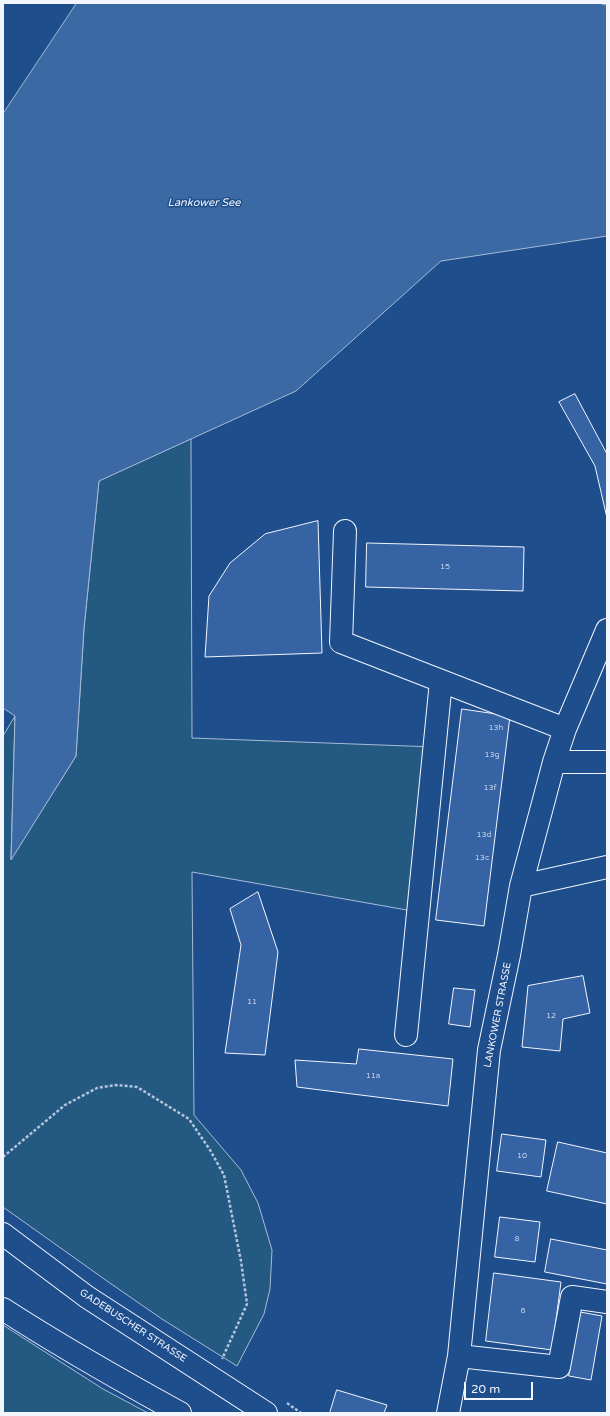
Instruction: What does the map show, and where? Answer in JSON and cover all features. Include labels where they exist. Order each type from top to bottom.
[{"type":"street","points":[[345,531],[341,642],[565,729]]},
{"type":"street","name":"LANKOWER STRASSE","points":[[448,1413],[459,1356],[489,1050],[509,955],[521,886],[554,762],[565,729],[607,630]]},
{"type":"street","points":[[406,1035],[442,681]]},
{"type":"street","points":[[554,762],[607,762]]},
{"type":"street","points":[[521,886],[607,867]]},
{"type":"street","name":"GADEBUSCHER STRASSE","points":[[3,1234],[87,1297],[266,1413]]},
{"type":"street","points":[[459,1356],[559,1368],[572,1297],[607,1302]]},
{"type":"street","points":[[3,1309],[32,1328],[180,1413]]},
{"type":"path","points":[[3,1157],[65,1104],[97,1088],[116,1085],[137,1087],[189,1119],[210,1150],[224,1175],[241,1261],[247,1304],[221,1361]]},
{"type":"shaded area","points":[[191,439],[192,738],[435,747],[418,912],[192,872],[194,1115],[241,1170],[258,1203],[272,1250],[270,1289],[264,1314],[237,1366],[162,1319],[3,1207],[3,736],[15,716],[11,859],[76,756],[84,628],[99,481]]},
{"type":"shaded area","points":[[3,1325],[103,1389],[148,1413],[3,1413]]},
{"type":"water","name":"Lankower See","points":[[77,3],[607,4],[607,236],[441,261],[296,391],[99,481],[84,628],[76,756],[11,860],[15,716],[3,708],[3,114]]},
{"type":"building","points":[[575,394],[607,454],[607,518],[595,466],[559,402]]},
{"type":"building","points":[[318,521],[322,653],[205,657],[209,596],[230,563],[265,534]]},
{"type":"building","points":[[367,543],[524,547],[523,591],[366,587]]},
{"type":"building","points":[[462,709],[510,716],[484,926],[436,920]]},
{"type":"building","points":[[258,892],[278,952],[265,1055],[225,1053],[241,945],[230,909]]},
{"type":"building","points":[[583,976],[590,1013],[563,1019],[560,1051],[522,1047],[528,986]]},
{"type":"building","points":[[454,988],[475,990],[470,1027],[449,1024]]},
{"type":"building","points":[[359,1049],[453,1059],[448,1106],[297,1087],[295,1060],[356,1064]]},
{"type":"building","points":[[502,1134],[546,1140],[541,1177],[497,1171]]},
{"type":"building","points":[[558,1142],[607,1153],[607,1204],[547,1191]]},
{"type":"building","points":[[500,1217],[540,1222],[535,1262],[495,1257]]},
{"type":"building","points":[[551,1239],[607,1250],[607,1284],[545,1272]]},
{"type":"building","points":[[494,1273],[561,1282],[552,1350],[486,1341]]},
{"type":"building","points":[[580,1312],[602,1316],[591,1380],[569,1376]]},
{"type":"building","points":[[337,1390],[387,1405],[384,1413],[330,1413]]}]
